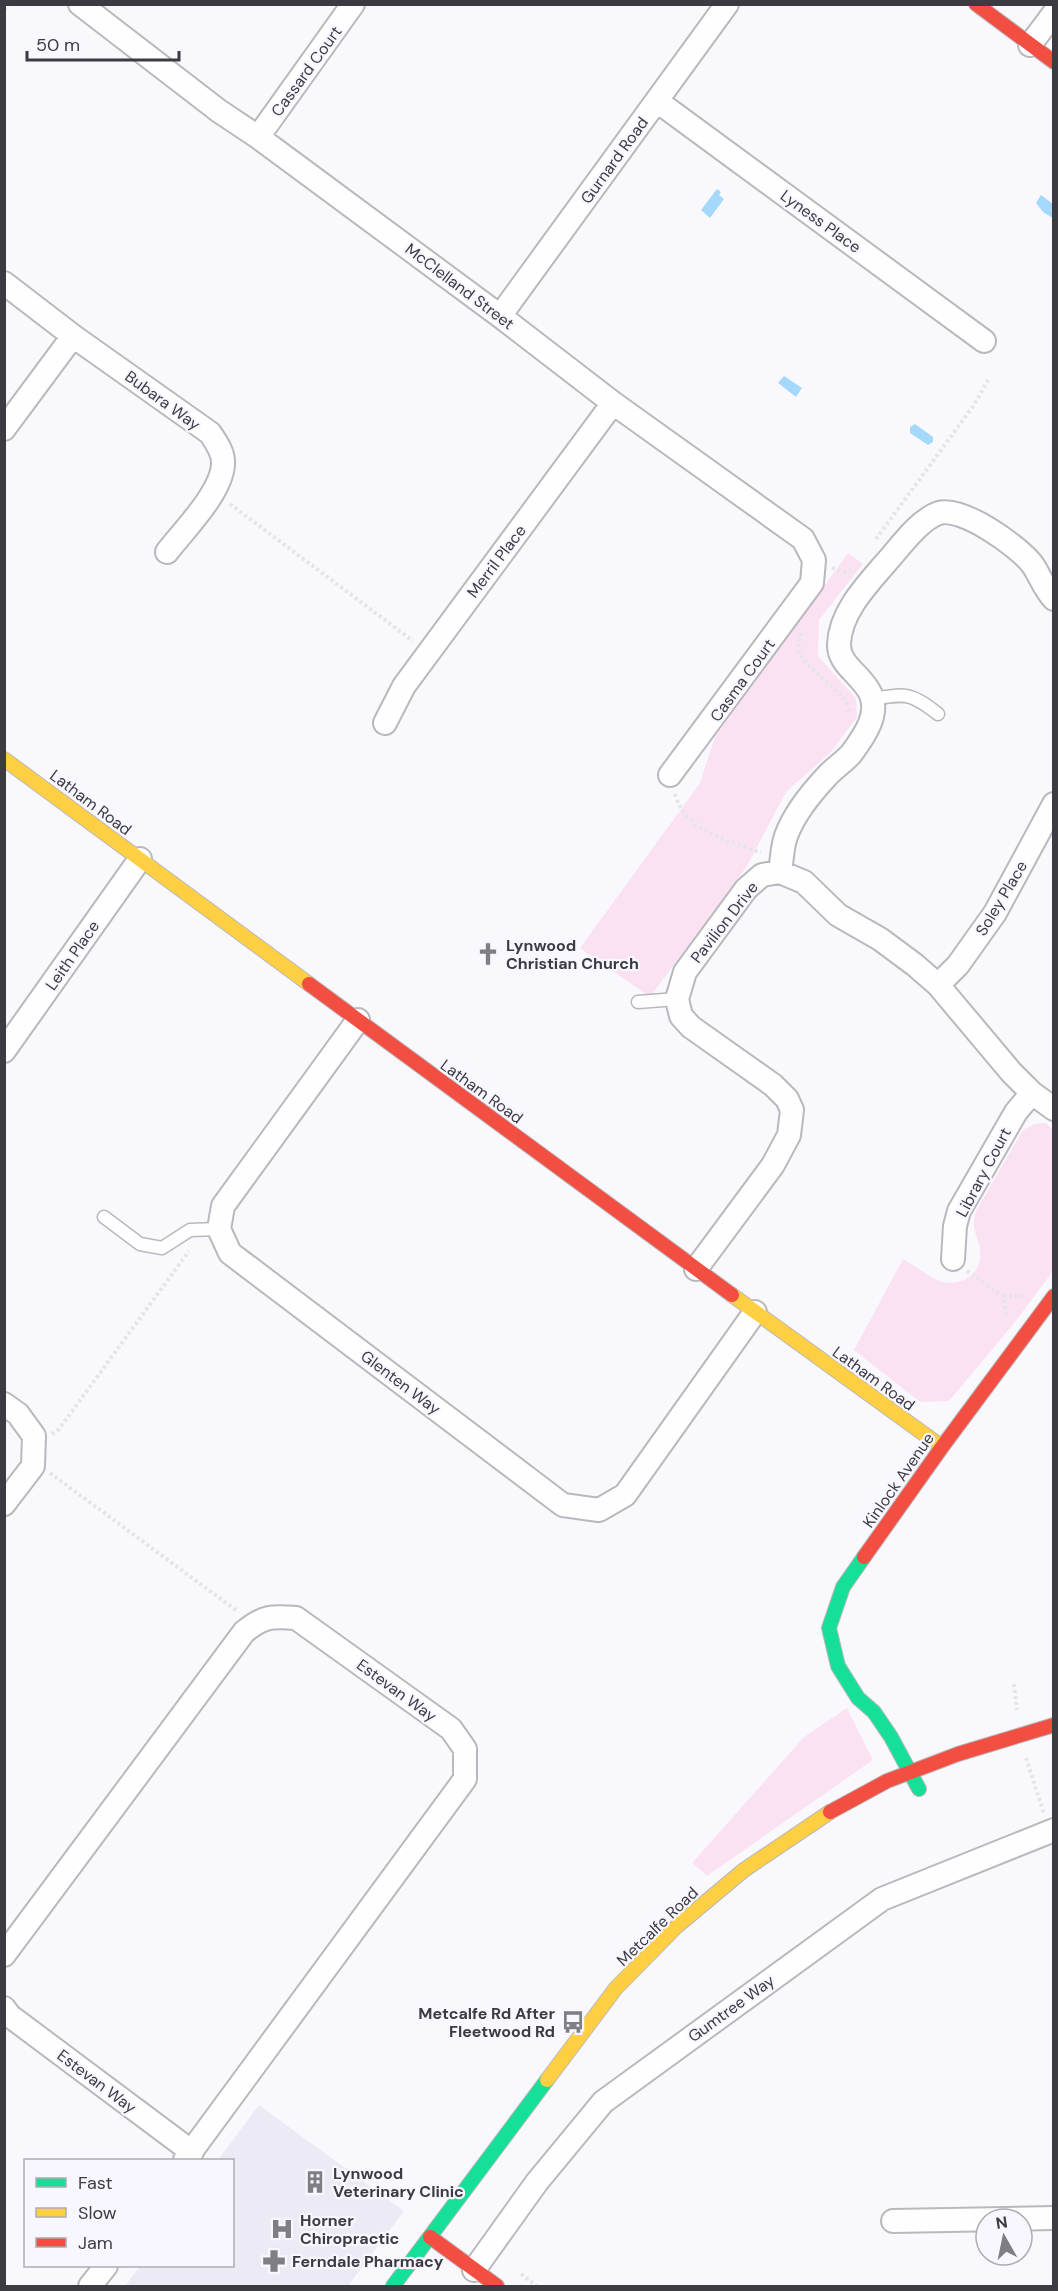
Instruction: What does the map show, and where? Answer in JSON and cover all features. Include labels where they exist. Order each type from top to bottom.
[{"type":"street","name":"McClelland Street","points":[[80,4],[219,111],[258,137],[500,316],[613,403],[803,539],[814,560],[813,575]]},
{"type":"street","name":"Cassard Court","points":[[258,137],[353,4]]},
{"type":"street","name":"Gurnard Road","points":[[500,316],[727,4]]},
{"type":"street","points":[[976,4],[1053,62]]},
{"type":"street","points":[[1030,45],[1053,13]]},
{"type":"street","name":"Lyness Place","points":[[657,100],[984,341]]},
{"type":"street","name":"Bubara Way","points":[[4,283],[73,336],[210,433],[220,449],[224,463],[214,491],[167,552]]},
{"type":"street","points":[[4,429],[73,336]]},
{"type":"street","name":"Merril Place","points":[[385,723],[404,686],[613,403]]},
{"type":"street","points":[[1053,599],[1032,564],[1014,547],[992,532],[958,514],[940,513],[922,522],[863,588],[841,625],[838,647],[848,667],[861,679],[873,699],[870,723],[851,754],[828,775],[803,805],[786,835],[780,872],[804,882],[838,915],[880,939],[915,965],[938,985],[1011,1072],[1032,1093],[1053,1109]]},
{"type":"street","name":"Casma Court","points":[[670,776],[813,575]]},
{"type":"street","name":"Latham Road","points":[[4,759],[696,1269],[942,1447]]},
{"type":"street","name":"Soley Place","points":[[938,985],[958,966],[995,913],[1053,804]]},
{"type":"street","name":"Leith Place","points":[[4,1051],[140,859]]},
{"type":"street","name":"Pavilion Drive","points":[[677,999],[685,972],[746,889],[762,875],[780,872]]},
{"type":"street","points":[[677,999],[681,1016],[691,1027],[773,1085],[788,1099],[792,1110],[789,1135],[773,1165],[696,1269]]},
{"type":"street","points":[[219,1229],[223,1206],[358,1020]]},
{"type":"street","name":"Library Court","points":[[953,1259],[955,1226],[959,1211],[1016,1112],[1032,1093]]},
{"type":"street","name":"Glenten Way","points":[[219,1229],[230,1253],[563,1505],[599,1510],[625,1495],[755,1312]]},
{"type":"street","name":"Kinlock Avenue","points":[[866,1726],[858,1698],[838,1666],[829,1628],[843,1587],[942,1447],[1052,1302]]},
{"type":"street","points":[[4,1404],[18,1414],[34,1436],[33,1466],[4,1504]]},
{"type":"street","name":"Estevan Way","points":[[4,2008],[10,2016],[189,2156],[465,1779],[465,1749],[451,1729],[296,1618],[272,1616],[253,1624]]},
{"type":"street","points":[[4,1955],[244,1632],[253,1624]]},
{"type":"street","name":"Kinlock Avenue","points":[[858,1698],[874,1712],[920,1790]]},
{"type":"street","name":"Metcalfe Road","points":[[393,2286],[616,1988],[677,1926],[744,1870],[819,1818],[887,1781],[958,1754],[1053,1725]]},
{"type":"street","name":"Gumtree Way","points":[[474,2270],[537,2182],[603,2103],[882,1899],[1053,1830]]},
{"type":"street","points":[[893,2221],[1053,2218]]},
{"type":"street","points":[[430,2237],[497,2286]]},
{"type":"street","points":[[90,2286],[104,2267]]},
{"type":"lane","points":[[873,699],[906,695],[917,698],[938,714]]},
{"type":"lane","points":[[638,1002],[677,999]]},
{"type":"lane","points":[[104,1217],[140,1244],[162,1248],[190,1230],[219,1229]]},
{"type":"path","points":[[4,10],[9,4]]},
{"type":"path","points":[[874,542],[974,405],[989,378]]},
{"type":"path","points":[[214,491],[428,654]]},
{"type":"path","points":[[813,575],[831,568],[845,572],[854,570]]},
{"type":"path","points":[[670,776],[678,803],[700,828],[715,837],[764,854]]},
{"type":"path","points":[[34,1436],[50,1437],[59,1430],[191,1249]]},
{"type":"path","points":[[953,1259],[1003,1296],[1008,1322]]},
{"type":"path","points":[[33,1466],[60,1480],[253,1624]]},
{"type":"shaded area","points":[[848,553],[863,564],[819,620],[818,656],[856,698],[857,717],[832,751],[786,792],[747,866],[650,997],[580,948],[700,783],[715,737]]},
{"type":"shaded area","points":[[1046,1123],[1053,1130],[1053,1271],[1015,1322],[949,1401],[920,1402],[854,1350],[903,1259],[944,1282],[958,1282],[971,1276],[980,1259],[974,1229],[976,1211],[1023,1130],[1034,1124]]},
{"type":"shaded area","points":[[847,1708],[873,1760],[707,1876],[692,1863],[804,1737]]},
{"type":"shaded area","points":[[259,2105],[404,2211],[348,2286],[125,2286],[139,2267],[234,2267],[234,2159],[219,2159]]},
{"type":"water","points":[[717,189],[721,192],[719,195],[724,199],[710,218],[701,210]]},
{"type":"water","points":[[1041,195],[1053,204],[1053,218],[1043,212],[1036,203]]},
{"type":"water","points":[[784,376],[802,388],[796,397],[778,383]]},
{"type":"water","points":[[915,424],[933,437],[933,442],[928,445],[910,433],[910,427]]},
{"type":"traffic: fast","points":[[864,1557],[843,1587],[829,1628],[838,1666],[858,1698],[874,1712],[891,1737],[919,1789]]},
{"type":"traffic: fast","points":[[393,2286],[547,2080]]},
{"type":"traffic: slow","points":[[4,759],[309,984]]},
{"type":"traffic: slow","points":[[732,1295],[942,1447]]},
{"type":"traffic: slow","points":[[547,2080],[616,1988],[677,1926],[744,1870],[830,1812]]},
{"type":"traffic: jam","points":[[976,4],[1054,62]]},
{"type":"traffic: jam","points":[[309,984],[732,1295]]},
{"type":"traffic: jam","points":[[864,1557],[1054,1296]]},
{"type":"traffic: jam","points":[[830,1812],[887,1781],[958,1754],[1054,1725]]},
{"type":"traffic: jam","points":[[430,2237],[497,2286]]},
{"type":"place","name":"Lynwood Christian Church","points":[[488,954]]},
{"type":"place","name":"Metcalfe Rd After Fleetwood Rd","points":[[573,2022]]},
{"type":"place","name":"Lynwood Veterinary Clinic","points":[[315,2182]]},
{"type":"place","name":"Horner Chiropractic","points":[[282,2229]]},
{"type":"place","name":"Ferndale Pharmacy","points":[[274,2261]]}]
